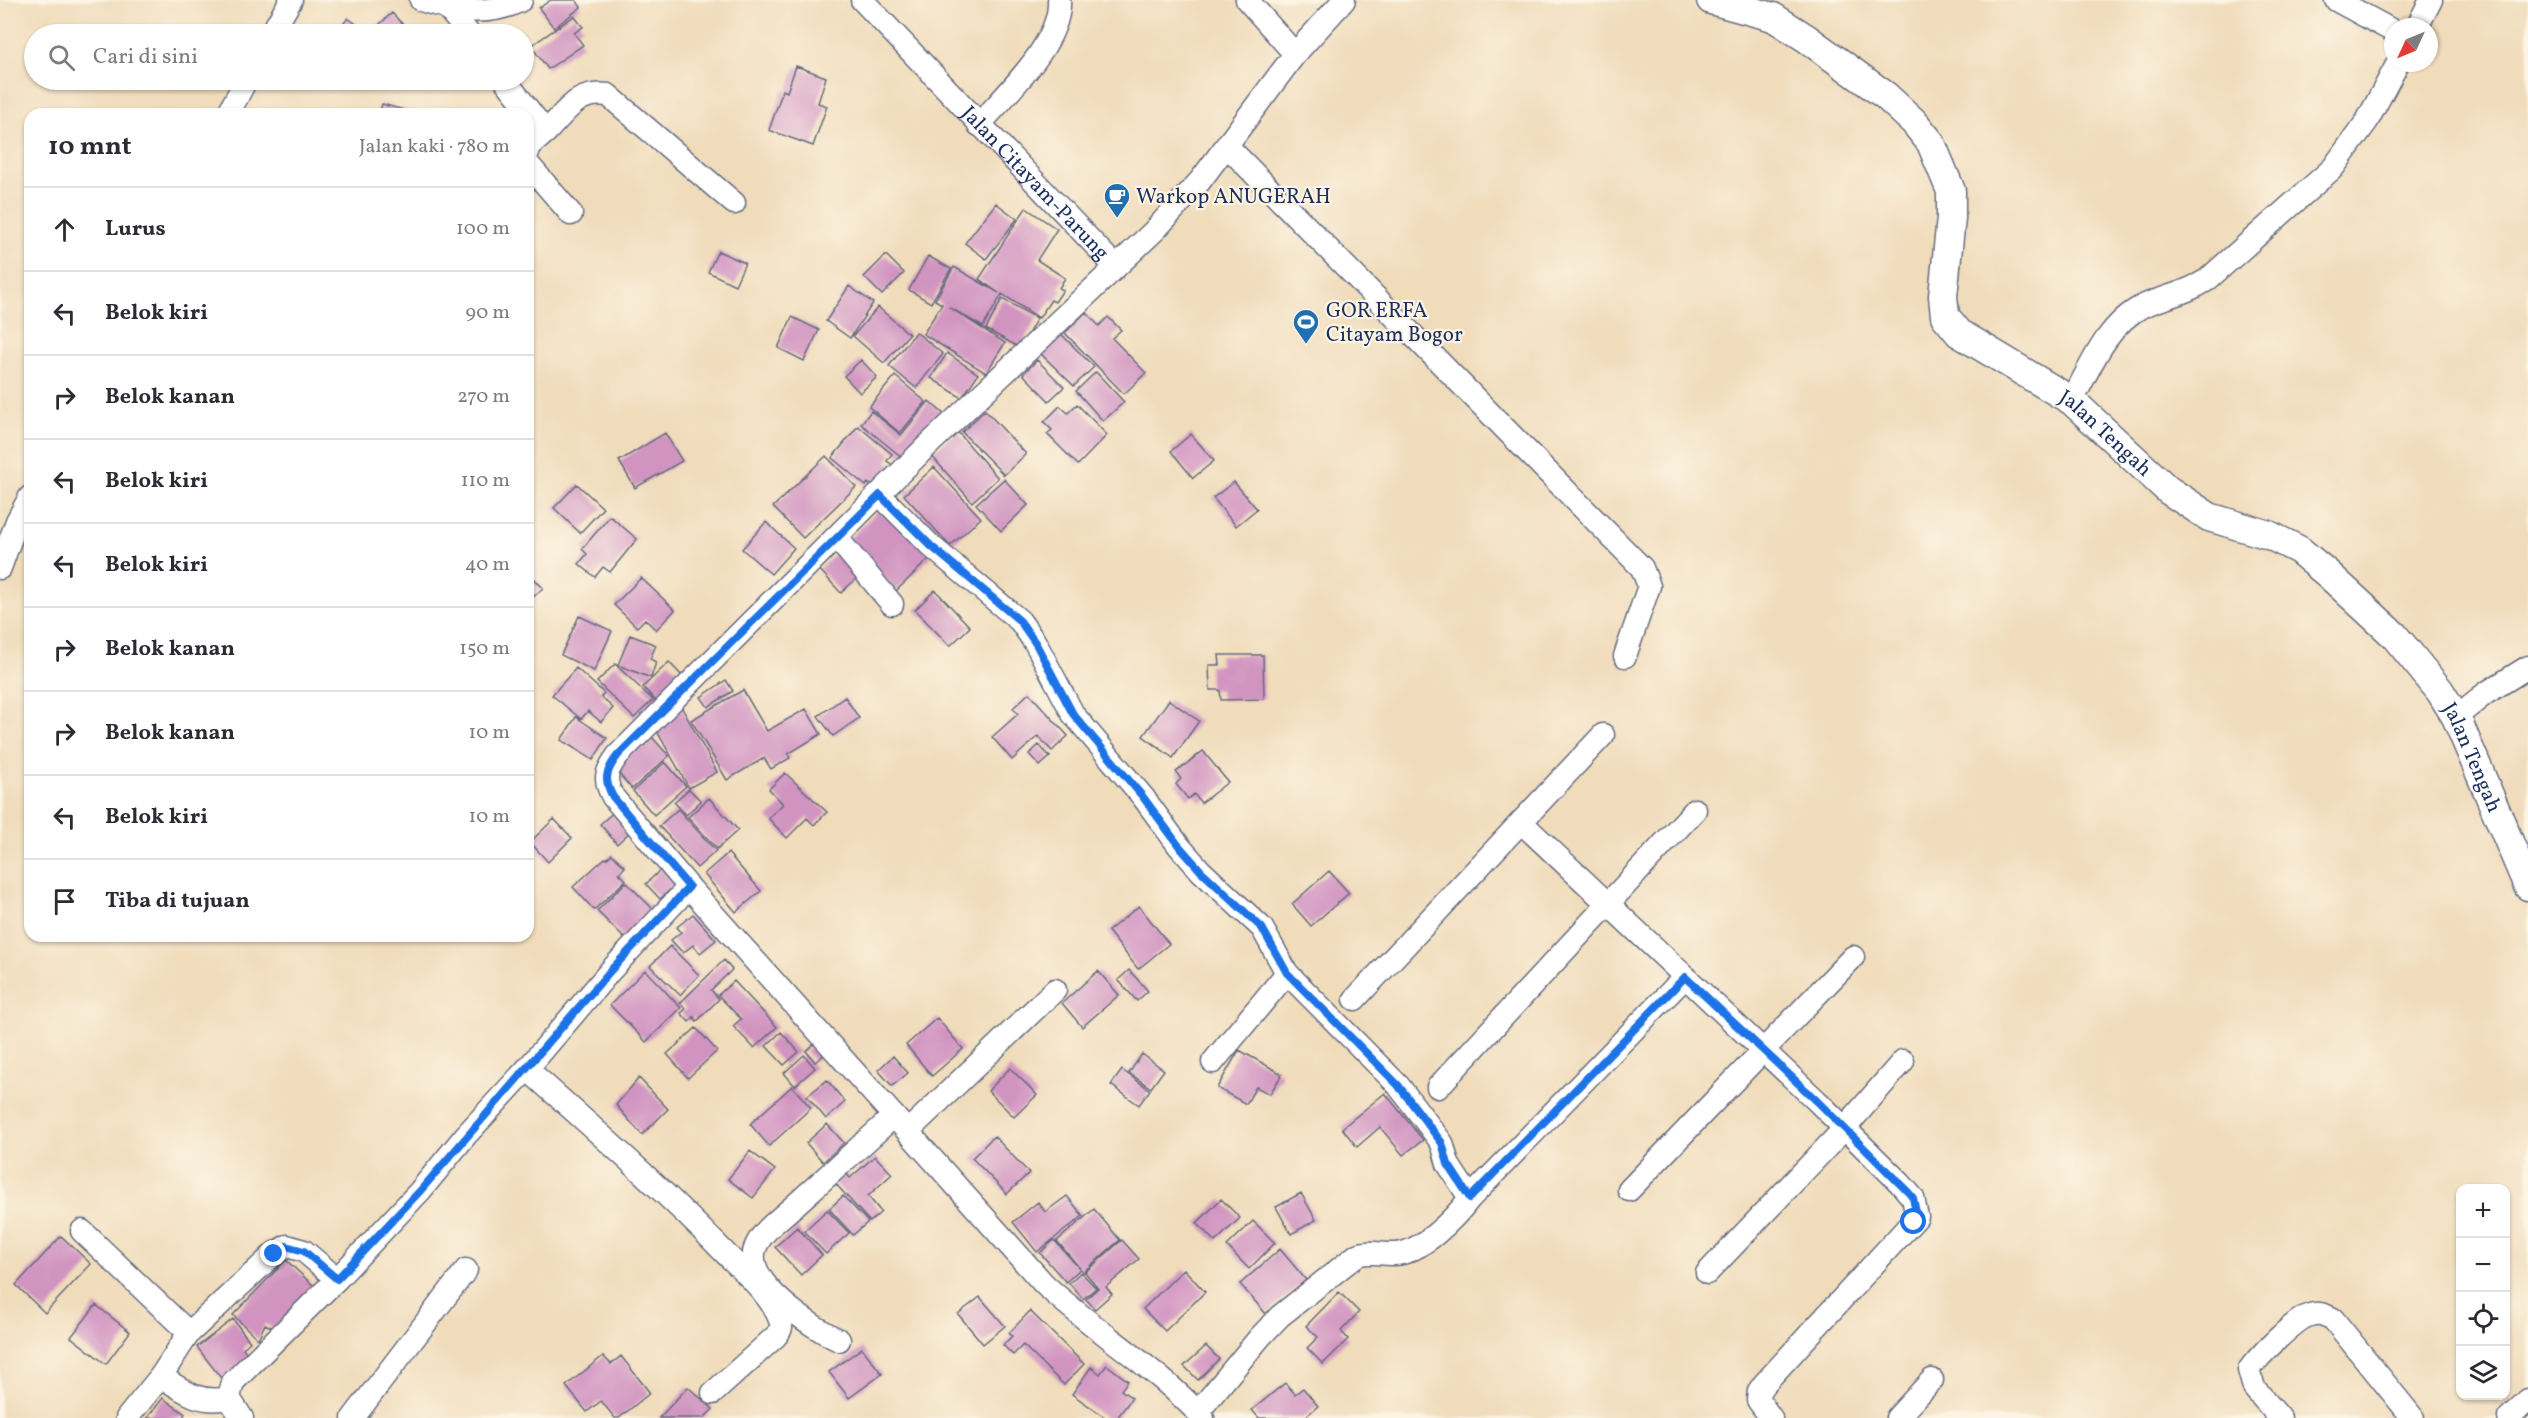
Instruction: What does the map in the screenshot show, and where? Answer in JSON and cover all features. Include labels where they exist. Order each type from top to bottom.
[{"type":"main road","name":"Jalan Tengah","points":[[1711,0],[1773,17],[1849,67],[1886,96],[1914,122],[1931,144],[1951,191],[1951,218],[1943,296],[1945,316],[1959,333],[2072,401],[2168,490],[2209,517],[2269,535],[2299,550],[2329,575],[2405,648],[2440,691],[2456,717],[2528,886]]},
{"type":"street","points":[[277,24],[291,0]]},
{"type":"street","points":[[421,0],[448,9],[483,11],[506,8],[521,0]]},
{"type":"street","name":"Jalan Citayam-Parung","points":[[862,0],[1115,266],[1154,231],[1200,181],[1295,54],[1344,0]]},
{"type":"street","points":[[980,125],[1038,54],[1056,22],[1060,10],[1059,0]]},
{"type":"street","points":[[1247,0],[1295,54]]},
{"type":"street","points":[[2336,0],[2384,26]]},
{"type":"street","points":[[2422,18],[2431,0]]},
{"type":"street","points":[[448,9],[461,24]]},
{"type":"street","points":[[2072,401],[2097,354],[2124,318],[2143,306],[2189,292],[2207,280],[2333,168],[2367,121],[2393,72]]},
{"type":"street","points":[[231,108],[241,90]]},
{"type":"street","points":[[513,90],[527,108]]},
{"type":"street","points":[[534,142],[580,98],[593,93],[608,95],[735,203]]},
{"type":"street","points":[[534,117],[546,132]]},
{"type":"street","points":[[1227,146],[1642,567],[1649,586],[1625,656]]},
{"type":"street","points":[[534,171],[571,214]]},
{"type":"street","points":[[1115,266],[925,448],[618,755],[606,775],[606,785],[613,797],[689,887],[1044,1284],[1068,1307],[1144,1364],[1201,1415],[1260,1337],[1280,1316],[1348,1262],[1363,1253],[1373,1251],[1395,1254],[1416,1248],[1456,1216],[1470,1198],[1685,977]]},
{"type":"street","points":[[880,495],[938,553],[1020,621],[1036,644],[1073,714],[1143,797],[1179,846],[1201,871],[1262,928],[1287,973],[1398,1085],[1442,1143],[1448,1164],[1470,1198]]},
{"type":"street","points":[[0,568],[24,508]]},
{"type":"street","points":[[837,538],[892,604]]},
{"type":"street","points":[[2456,717],[2486,693],[2528,667]]},
{"type":"street","points":[[1355,999],[1603,735]]},
{"type":"street","points":[[1438,1087],[1695,810]]},
{"type":"street","points":[[1521,822],[1763,1050],[1913,1198],[1917,1217],[1759,1391],[1758,1400],[1771,1418]]},
{"type":"street","points":[[242,1418],[229,1398],[233,1382],[337,1279],[420,1191],[611,970],[689,887]]},
{"type":"street","points":[[1629,1190],[1853,957]]},
{"type":"street","points":[[1213,1062],[1287,973]]},
{"type":"street","points":[[838,1340],[821,1332],[780,1302],[756,1267],[755,1247],[773,1226],[901,1124],[1055,990]]},
{"type":"street","points":[[1707,1273],[1844,1129],[1903,1061]]},
{"type":"street","points":[[527,1069],[670,1197],[752,1280],[771,1303],[781,1320],[781,1329],[776,1336],[712,1393]]},
{"type":"street","points":[[82,1231],[189,1333]]},
{"type":"street","points":[[127,1418],[161,1376],[189,1333],[261,1265],[286,1246],[304,1251],[337,1279]]},
{"type":"street","points":[[353,1418],[466,1270]]},
{"type":"street","points":[[2280,1418],[2254,1388],[2249,1370],[2259,1355],[2308,1315],[2322,1313],[2333,1319],[2413,1418]]},
{"type":"street","points":[[161,1376],[197,1399],[216,1401],[229,1398]]},
{"type":"street","points":[[1897,1418],[1932,1380]]},
{"type":"street","points":[[2509,1418],[2528,1400]]},
{"type":"building","points":[[551,0],[576,0],[581,7],[554,28],[539,8]]},
{"type":"building","points":[[392,13],[402,24],[380,24]]},
{"type":"building","points":[[574,16],[583,27],[574,33],[583,45],[548,69],[534,50],[534,44]]},
{"type":"building","points":[[348,18],[356,24],[343,24]]},
{"type":"building","points":[[796,66],[826,77],[818,103],[827,106],[813,146],[769,130],[783,90],[787,92]]},
{"type":"building","points":[[382,104],[397,108],[381,108]]},
{"type":"building","points":[[996,203],[1017,219],[986,259],[965,243]]},
{"type":"building","points":[[1026,208],[1057,229],[1037,260],[1065,278],[1059,288],[1063,290],[1055,302],[1051,300],[1039,318],[1002,294],[983,327],[949,307],[1005,343],[986,373],[923,334],[942,304],[935,300],[954,267],[999,293],[979,279]]},
{"type":"building","points":[[718,251],[745,263],[735,285],[708,272]]},
{"type":"building","points":[[886,255],[904,273],[882,295],[864,277]]},
{"type":"building","points":[[928,256],[951,269],[931,303],[909,290]]},
{"type":"building","points":[[849,286],[873,303],[850,338],[826,321]]},
{"type":"building","points":[[1002,299],[1037,318],[1020,348],[986,329]]},
{"type":"building","points":[[878,307],[909,334],[884,363],[853,336]]},
{"type":"building","points":[[1086,312],[1099,326],[1108,317],[1121,330],[1112,338],[1146,373],[1124,394],[1065,333]]},
{"type":"building","points":[[792,317],[819,330],[804,361],[778,348]]},
{"type":"building","points":[[916,332],[943,354],[916,388],[889,366]]},
{"type":"building","points":[[1061,334],[1094,367],[1074,386],[1040,353]]},
{"type":"building","points":[[947,353],[978,374],[962,398],[931,378]]},
{"type":"building","points":[[861,360],[877,377],[860,393],[844,376]]},
{"type":"building","points":[[1037,360],[1064,387],[1049,401],[1023,374]]},
{"type":"building","points":[[1096,372],[1124,402],[1103,421],[1076,391]]},
{"type":"building","points":[[895,376],[926,402],[900,433],[869,407]]},
{"type":"building","points":[[929,401],[945,415],[918,447],[914,444],[903,458],[861,424],[871,411],[901,435]]},
{"type":"building","points":[[1077,404],[1107,435],[1078,465],[1047,434],[1052,430],[1044,422],[1060,406],[1068,413]]},
{"type":"building","points":[[985,410],[1026,454],[1004,475],[962,432]]},
{"type":"building","points":[[858,426],[892,454],[887,461],[894,466],[875,489],[868,483],[866,486],[832,458]]},
{"type":"building","points":[[957,431],[998,478],[972,502],[930,454]]},
{"type":"building","points":[[665,433],[682,461],[635,488],[619,461]]},
{"type":"building","points":[[1191,434],[1214,461],[1193,478],[1171,451]]},
{"type":"building","points":[[826,456],[856,487],[803,538],[773,507]]},
{"type":"building","points":[[934,467],[981,518],[950,546],[904,495]]},
{"type":"building","points":[[1004,479],[1028,505],[1001,531],[976,504]]},
{"type":"building","points":[[1234,482],[1257,509],[1236,526],[1213,498]]},
{"type":"building","points":[[577,484],[603,508],[580,533],[554,508]]},
{"type":"building","points":[[883,505],[932,556],[896,591],[847,541]]},
{"type":"building","points":[[610,516],[637,539],[610,572],[603,567],[595,577],[579,564],[587,554],[582,549]]},
{"type":"building","points":[[766,522],[794,548],[771,574],[742,549]]},
{"type":"building","points":[[836,553],[858,577],[841,593],[819,569]]},
{"type":"building","points":[[534,578],[543,588],[534,596]]},
{"type":"building","points":[[641,578],[675,610],[656,630],[645,619],[637,627],[614,605]]},
{"type":"building","points":[[935,590],[970,627],[950,646],[915,610]]},
{"type":"building","points":[[579,616],[612,631],[594,671],[561,655]]},
{"type":"building","points":[[630,635],[656,645],[650,659],[656,662],[651,678],[618,665]]},
{"type":"building","points":[[1219,655],[1263,655],[1264,699],[1221,700],[1220,690],[1210,690],[1209,665],[1220,665]]},
{"type":"building","points":[[669,662],[682,676],[656,701],[643,687]]},
{"type":"building","points":[[615,664],[653,700],[634,718],[597,682]]},
{"type":"building","points":[[576,668],[604,693],[601,697],[613,708],[601,722],[588,711],[581,719],[552,695]]},
{"type":"building","points":[[726,680],[733,691],[708,707],[701,697]]},
{"type":"building","points":[[743,690],[767,731],[806,709],[821,734],[788,754],[790,758],[771,769],[764,758],[727,780],[691,720]]},
{"type":"building","points":[[1029,693],[1068,736],[1052,751],[1038,736],[1012,760],[992,737],[1018,714],[1013,708]]},
{"type":"building","points":[[845,697],[859,718],[833,736],[818,716]]},
{"type":"building","points":[[1169,700],[1199,721],[1173,758],[1143,736]]},
{"type":"building","points":[[682,708],[717,772],[689,788],[653,724]]},
{"type":"building","points":[[576,717],[607,738],[593,760],[561,740]]},
{"type":"building","points":[[650,735],[669,756],[632,789],[613,767]]},
{"type":"building","points":[[1039,745],[1050,757],[1040,766],[1029,754]]},
{"type":"building","points":[[1203,751],[1228,782],[1201,803],[1194,794],[1188,799],[1176,784],[1181,779],[1176,772]]},
{"type":"building","points":[[665,762],[686,786],[654,815],[633,791]]},
{"type":"building","points":[[785,773],[827,812],[814,825],[807,818],[787,838],[768,818],[783,804],[769,789]]},
{"type":"building","points":[[689,789],[701,801],[686,815],[674,802]]},
{"type":"building","points":[[709,798],[738,830],[717,849],[688,817]]},
{"type":"building","points":[[678,809],[716,851],[697,868],[659,826]]},
{"type":"building","points":[[616,810],[634,828],[617,844],[600,824]]},
{"type":"building","points":[[554,819],[572,838],[548,862],[534,846],[534,838]]},
{"type":"building","points":[[728,853],[761,891],[736,912],[704,874]]},
{"type":"building","points":[[612,854],[625,867],[619,873],[626,880],[594,910],[573,887]]},
{"type":"building","points":[[664,866],[679,882],[660,899],[646,884]]},
{"type":"building","points":[[1329,871],[1349,893],[1311,926],[1292,904]]},
{"type":"building","points":[[626,882],[656,912],[627,941],[597,911]]},
{"type":"building","points":[[1139,906],[1169,944],[1138,969],[1108,931]]},
{"type":"building","points":[[693,914],[716,940],[700,953],[693,945],[683,953],[671,940],[681,932],[677,927]]},
{"type":"building","points":[[670,946],[699,975],[680,995],[650,966]]},
{"type":"building","points":[[724,960],[732,970],[711,990],[719,999],[697,1021],[694,1017],[689,1022],[681,1013],[686,1009],[680,1003]]},
{"type":"building","points":[[645,970],[681,1008],[646,1042],[610,1005]]},
{"type":"building","points":[[1129,970],[1148,991],[1137,1001],[1118,980]]},
{"type":"building","points":[[1098,971],[1119,995],[1082,1027],[1062,1003]]},
{"type":"building","points":[[734,981],[777,1027],[754,1048],[733,1026],[741,1019],[718,995]]},
{"type":"building","points":[[937,1018],[963,1049],[932,1076],[906,1045]]},
{"type":"building","points":[[696,1028],[717,1051],[688,1078],[667,1054]]},
{"type":"building","points":[[781,1032],[799,1052],[784,1065],[766,1046]]},
{"type":"building","points":[[820,1039],[830,1050],[815,1062],[806,1051]]},
{"type":"building","points":[[1239,1050],[1282,1074],[1270,1094],[1256,1087],[1246,1104],[1217,1088]]},
{"type":"building","points":[[1142,1054],[1164,1070],[1151,1088],[1129,1073]]},
{"type":"building","points":[[804,1055],[815,1068],[795,1086],[784,1073]]},
{"type":"building","points":[[893,1056],[908,1073],[892,1086],[878,1070]]},
{"type":"building","points":[[1010,1068],[1037,1095],[1014,1117],[988,1091]]},
{"type":"building","points":[[1122,1070],[1150,1090],[1139,1105],[1111,1085]]},
{"type":"building","points":[[639,1078],[668,1109],[642,1135],[616,1105]]},
{"type":"building","points":[[827,1080],[845,1102],[826,1119],[807,1096]]},
{"type":"building","points":[[792,1086],[811,1108],[769,1146],[750,1124]]},
{"type":"building","points":[[1385,1093],[1423,1140],[1403,1155],[1380,1127],[1357,1147],[1342,1128]]},
{"type":"building","points":[[827,1124],[844,1143],[823,1162],[806,1143]]},
{"type":"building","points":[[994,1136],[1029,1173],[1007,1194],[972,1158]]},
{"type":"building","points":[[750,1151],[775,1170],[753,1198],[728,1179]]},
{"type":"building","points":[[875,1156],[892,1174],[868,1196],[881,1212],[870,1222],[834,1182],[845,1172],[850,1178]]},
{"type":"building","points":[[1301,1193],[1316,1220],[1291,1234],[1276,1207]]},
{"type":"building","points":[[843,1196],[868,1222],[853,1235],[829,1209]]},
{"type":"building","points":[[1067,1196],[1083,1216],[1037,1252],[1013,1222],[1038,1202],[1045,1212]]},
{"type":"building","points":[[1221,1199],[1240,1218],[1215,1242],[1197,1223]]},
{"type":"building","points":[[1094,1209],[1120,1240],[1083,1272],[1057,1241]]},
{"type":"building","points":[[827,1210],[849,1233],[826,1254],[804,1231]]},
{"type":"building","points":[[1253,1221],[1275,1243],[1249,1269],[1227,1246]]},
{"type":"building","points":[[797,1227],[822,1255],[801,1275],[775,1247]]},
{"type":"building","points":[[61,1236],[91,1264],[45,1313],[16,1285]]},
{"type":"building","points":[[1054,1240],[1080,1269],[1066,1282],[1040,1253]]},
{"type":"building","points":[[1122,1240],[1139,1259],[1106,1287],[1112,1294],[1095,1309],[1086,1299],[1098,1288],[1085,1272]]},
{"type":"building","points":[[1280,1249],[1306,1280],[1266,1314],[1240,1284]]},
{"type":"building","points":[[286,1260],[317,1289],[277,1330],[265,1324],[258,1339],[233,1315]]},
{"type":"building","points":[[1184,1269],[1205,1292],[1165,1331],[1143,1309]]},
{"type":"building","points":[[1081,1272],[1096,1288],[1083,1299],[1069,1283]]},
{"type":"building","points":[[1339,1292],[1359,1312],[1341,1331],[1348,1339],[1323,1364],[1307,1348],[1318,1337],[1306,1326]]},
{"type":"building","points":[[980,1297],[1005,1326],[983,1344],[958,1314]]},
{"type":"building","points":[[96,1305],[130,1332],[106,1364],[71,1337]]},
{"type":"building","points":[[1030,1311],[1084,1364],[1064,1385],[1023,1345],[1013,1355],[1003,1345],[1012,1336],[1009,1333]]},
{"type":"building","points":[[233,1319],[250,1342],[243,1348],[252,1360],[224,1382],[197,1347]]},
{"type":"building","points":[[1206,1346],[1219,1359],[1198,1380],[1184,1366]]},
{"type":"building","points":[[862,1348],[882,1374],[849,1398],[829,1372]]},
{"type":"building","points":[[603,1356],[611,1364],[621,1356],[650,1393],[619,1418],[615,1418],[601,1401],[587,1412],[566,1386]]},
{"type":"building","points":[[1107,1365],[1128,1381],[1121,1390],[1132,1398],[1117,1418],[1106,1418],[1072,1394],[1091,1367],[1100,1374]]},
{"type":"building","points":[[1285,1383],[1295,1394],[1303,1388],[1318,1406],[1304,1418],[1259,1418],[1252,1410]]},
{"type":"building","points":[[688,1387],[713,1409],[704,1418],[659,1418]]},
{"type":"building","points":[[163,1398],[185,1414],[182,1418],[147,1418]]},
{"type":"place","name":"Warkop ANUGERAH","points":[[1117,219]]},
{"type":"place","name":"GOR ERFA Citayam Bogor","points":[[1306,345]]},
{"type":"route","points":[[274,1254],[286,1246],[304,1251],[337,1279],[420,1191],[611,970],[689,887],[613,797],[606,785],[606,775],[610,766],[618,755],[743,628],[880,495],[931,546],[1020,621],[1036,644],[1073,714],[1143,797],[1179,846],[1201,871],[1262,928],[1287,973],[1321,1010],[1398,1085],[1442,1143],[1448,1164],[1470,1198],[1685,977],[1817,1101],[1908,1192],[1913,1198],[1917,1217],[1914,1222]]}]
